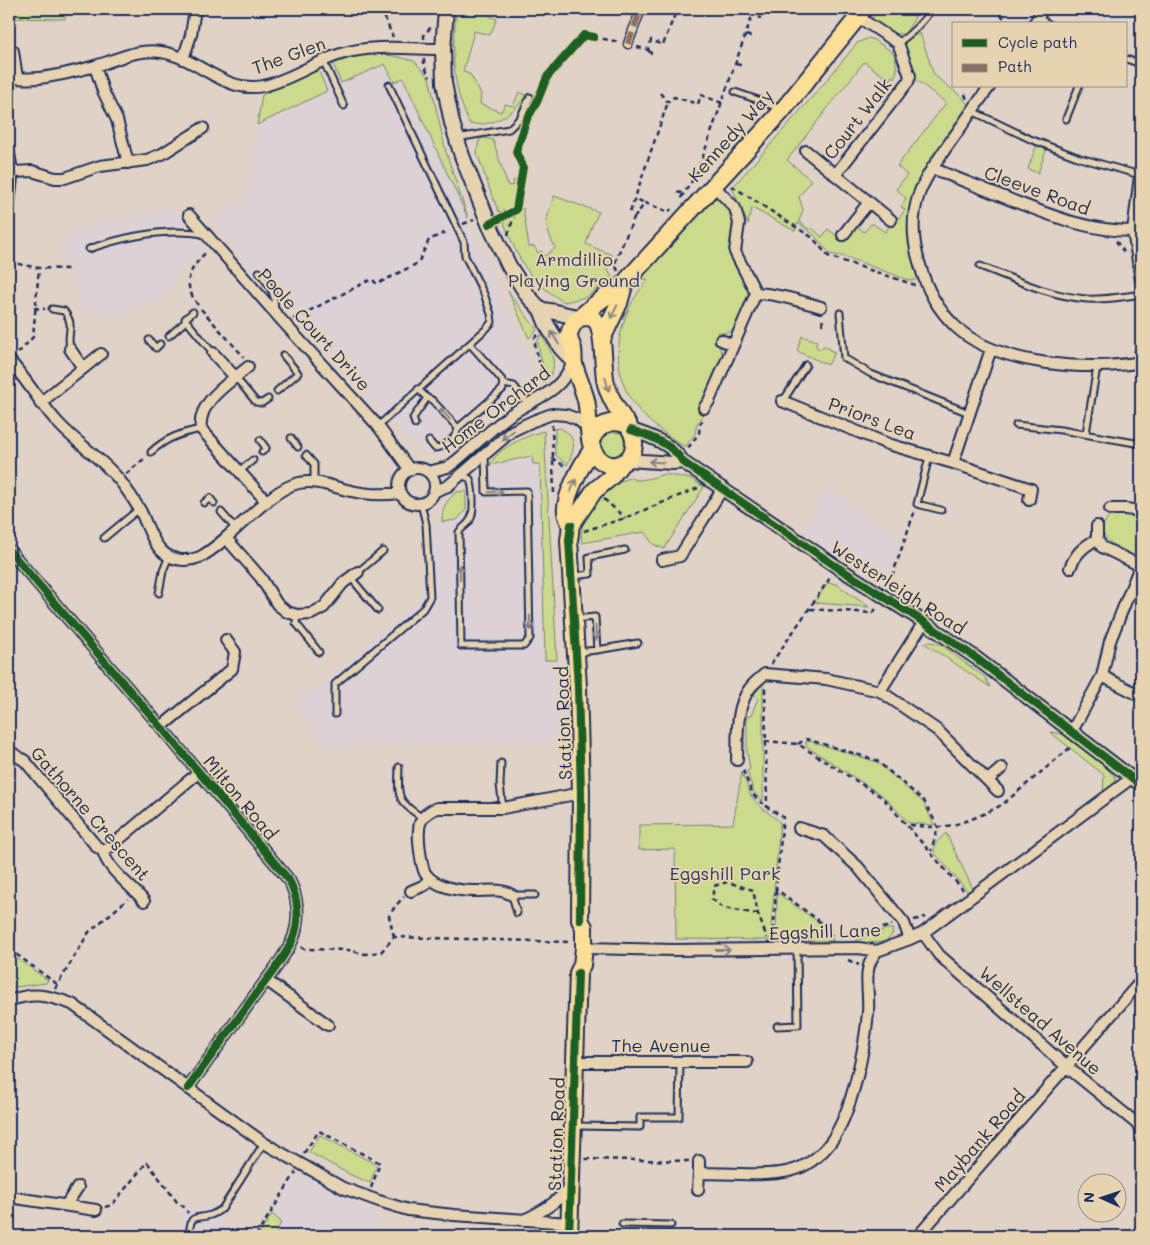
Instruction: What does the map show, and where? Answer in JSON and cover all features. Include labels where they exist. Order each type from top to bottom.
[{"type":"main road","points":[[446,9],[443,49],[444,82],[462,156],[489,224],[517,280],[541,310],[547,325],[561,348],[574,362],[586,401],[591,440],[597,457],[611,465],[624,462]]},
{"type":"main road","name":"Kennedy Way","points":[[574,362],[574,350],[569,340],[569,331],[574,323],[612,291],[626,282],[721,187],[861,13]]},
{"type":"main road","name":"Kennedy Way","points":[[602,339],[619,303],[626,282]]},
{"type":"main road","points":[[541,310],[551,310],[573,317],[590,317],[596,321],[600,328],[602,339],[602,361],[606,386],[614,403],[634,434],[635,443],[632,454],[611,477],[594,491],[575,529]]},
{"type":"main road","points":[[591,440],[595,432],[608,423],[621,422],[629,427]]},
{"type":"main road","name":"Station Road","points":[[569,1229],[578,973],[582,965],[578,945],[584,927],[580,920],[581,793],[577,652],[569,540],[575,529],[566,512],[569,495],[576,476],[586,458],[591,440]]},
{"type":"street","points":[[183,59],[191,35],[196,9]]},
{"type":"street","points":[[628,44],[641,9]]},
{"type":"street","points":[[861,13],[898,43]]},
{"type":"street","name":"Court Walk","points":[[835,175],[908,82],[910,76],[898,43]]},
{"type":"street","name":"The Glen","points":[[13,51],[13,78],[39,78],[95,66],[128,55],[149,51],[163,52],[183,59],[220,80],[246,87],[263,86],[289,77],[324,60],[356,51],[398,48],[443,49]]},
{"type":"street","points":[[95,66],[117,120],[128,164]]},
{"type":"street","points":[[989,88],[932,168],[919,194],[914,232],[916,252],[929,290],[944,314],[957,328],[974,340],[991,348],[1046,363],[1097,367],[1141,362]]},
{"type":"street","points":[[15,172],[32,171],[55,178],[65,178],[90,168],[146,160],[162,154],[203,128]]},
{"type":"street","name":"Court Walk","points":[[806,151],[891,220]]},
{"type":"street","name":"Cleeve Road","points":[[932,168],[1050,216],[1091,228],[1133,231]]},
{"type":"street","points":[[1141,172],[1133,231],[1141,280]]},
{"type":"street","points":[[721,187],[735,208],[739,223],[735,252],[756,293]]},
{"type":"street","points":[[843,235],[869,202]]},
{"type":"street","name":"Poole Court Drive","points":[[189,215],[378,426],[410,470]]},
{"type":"street","points":[[756,293],[768,293],[821,307]]},
{"type":"street","points":[[706,412],[756,293]]},
{"type":"street","points":[[721,340],[733,345]]},
{"type":"street","points":[[953,463],[991,348]]},
{"type":"street","points":[[70,349],[84,368]]},
{"type":"street","points":[[213,353],[236,378]]},
{"type":"street","points":[[40,403],[101,354]]},
{"type":"street","points":[[9,360],[40,403],[60,425],[120,480],[139,509],[162,552],[179,560],[197,558],[226,538],[287,487],[299,483],[314,482],[366,494],[400,493]]},
{"type":"street","name":"Home Orchard","points":[[428,472],[448,467],[456,462],[508,416],[547,394],[568,375],[574,362]]},
{"type":"street","points":[[248,368],[205,406],[200,424],[201,429],[267,502]]},
{"type":"street","name":"Priors Lea","points":[[782,401],[888,444],[1031,489],[1029,500]]},
{"type":"street","name":"Home Orchard","points":[[435,491],[448,486],[512,431],[552,414],[566,415],[577,419],[591,440]]},
{"type":"street","name":"Westerleigh Road","points":[[629,427],[655,438],[685,457],[723,488],[837,567],[924,622],[976,658],[1137,781]]},
{"type":"street","points":[[624,462],[673,464],[685,457]]},
{"type":"street","points":[[422,469],[433,477],[435,491],[427,502],[415,504],[409,502],[400,493],[400,480],[410,470],[422,469]]},
{"type":"street","points":[[662,560],[680,556],[723,488]]},
{"type":"street","points":[[1110,510],[1141,511]]},
{"type":"street","points":[[1077,734],[1102,676],[1110,641],[1141,566],[1102,547],[1097,539],[1097,526]]},
{"type":"street","points":[[226,538],[260,578],[276,604],[286,612],[297,615],[312,614],[324,607],[343,583],[355,575]]},
{"type":"street","points":[[1070,568],[1075,556],[1082,547],[1097,539]]},
{"type":"street","name":"Milton Road","points":[[9,550],[199,772],[289,880],[294,890],[297,904],[296,928],[291,942],[188,1088]]},
{"type":"street","points":[[880,691],[924,622]]},
{"type":"street","points":[[161,727],[232,669],[235,652],[226,640]]},
{"type":"street","points":[[737,760],[741,705],[750,687],[765,674],[826,679],[880,691],[937,730],[998,790]]},
{"type":"street","points":[[1102,676],[1141,696]]},
{"type":"street","name":"Gathorne Crescent","points":[[9,751],[25,761],[97,847],[102,850],[127,885],[137,892],[144,901]]},
{"type":"street","points":[[988,780],[1002,768]]},
{"type":"street","points":[[102,850],[110,847],[199,772]]},
{"type":"street","name":"Eggshill Lane","points":[[578,945],[674,950],[771,946],[797,949],[859,948],[877,950],[910,940],[923,933],[969,898],[1137,781]]},
{"type":"street","points":[[512,895],[505,891],[472,892],[458,890],[438,884],[430,878],[424,871],[418,835],[419,825],[423,818],[431,810],[437,808],[502,808],[581,793]]},
{"type":"street","points":[[799,828],[824,836],[858,867],[904,923],[910,940]]},
{"type":"street","points":[[411,892],[425,885],[430,878]]},
{"type":"street","name":"Wellstead Avenue","points":[[923,933],[939,955],[1067,1067],[1141,1128]]},
{"type":"street","points":[[699,1173],[771,1173],[791,1170],[814,1160],[831,1143],[845,1114],[863,1055],[868,1010],[867,969],[871,958],[877,950]]},
{"type":"street","points":[[266,980],[328,1025]]},
{"type":"street","name":"Maybank Road","points":[[918,1236],[1141,981]]},
{"type":"street","points":[[9,1001],[22,996],[52,996],[72,1004],[264,1142],[343,1188],[408,1210],[524,1220],[569,1229]]},
{"type":"street","name":"The Avenue","points":[[575,1062],[747,1062]]},
{"type":"street","points":[[698,1190],[699,1161]]},
{"type":"street","points":[[524,1220],[552,1205],[571,1184]]},
{"type":"street","points":[[66,1205],[78,1187]]},
{"type":"street","points":[[9,1197],[96,1210]]},
{"type":"lane","points":[[898,43],[913,33],[932,9]]},
{"type":"lane","points":[[324,60],[344,106]]},
{"type":"lane","points":[[1128,60],[1141,64]]},
{"type":"lane","points":[[378,426],[492,322],[492,314],[466,256],[464,242],[458,227],[389,85]]},
{"type":"lane","points":[[1066,119],[1078,88]]},
{"type":"lane","points":[[735,92],[764,102],[782,111]]},
{"type":"lane","points":[[457,138],[509,129],[520,118],[530,97]]},
{"type":"lane","points":[[972,111],[1030,138],[1080,158],[1141,172]]},
{"type":"lane","points":[[10,146],[15,172],[11,211]]},
{"type":"lane","points":[[89,249],[108,242],[163,232],[183,231],[207,234]]},
{"type":"lane","points":[[980,266],[1039,289],[1069,297],[1088,299],[1113,298],[1141,294]]},
{"type":"lane","points":[[259,272],[269,285],[276,300],[274,312]]},
{"type":"lane","points":[[52,310],[64,311],[70,319],[71,325],[68,339],[70,349]]},
{"type":"lane","points":[[169,336],[193,312]]},
{"type":"lane","points":[[840,313],[844,358],[872,374],[969,413]]},
{"type":"lane","points":[[186,321],[213,353]]},
{"type":"lane","points":[[149,340],[156,348],[160,344]]},
{"type":"lane","points":[[429,441],[435,448],[441,448],[456,436],[458,428],[503,389],[502,380],[470,344]]},
{"type":"lane","points":[[277,391],[298,373],[283,355]]},
{"type":"lane","points":[[782,401],[806,364]]},
{"type":"lane","points":[[1086,433],[1097,367]]},
{"type":"lane","points":[[236,378],[256,402],[262,403],[268,399]]},
{"type":"lane","points":[[503,384],[514,386],[529,405]]},
{"type":"lane","points":[[418,389],[427,398],[432,400],[458,428]]},
{"type":"lane","points":[[415,424],[413,418],[427,398]]},
{"type":"lane","points":[[1016,425],[1086,433],[1141,444]]},
{"type":"lane","points":[[151,452],[168,438],[180,433],[201,429]]},
{"type":"lane","points":[[290,438],[298,447]]},
{"type":"lane","points":[[260,440],[266,448],[262,452]]},
{"type":"lane","points":[[461,475],[470,479],[472,484],[473,513],[470,522],[462,526],[459,532],[461,646],[524,646],[530,638],[527,491],[486,492],[485,453]]},
{"type":"lane","points":[[306,455],[314,464],[314,482]]},
{"type":"lane","points":[[929,457],[917,504],[941,510]]},
{"type":"lane","points":[[239,472],[253,460]]},
{"type":"lane","points":[[204,503],[210,498],[214,503]]},
{"type":"lane","points":[[335,714],[335,684],[423,609],[430,597],[426,524],[421,504]]},
{"type":"lane","points":[[104,538],[139,509]]},
{"type":"lane","points":[[221,512],[236,529]]},
{"type":"lane","points":[[572,576],[590,574],[589,557],[625,550]]},
{"type":"lane","points":[[378,610],[355,575],[383,551]]},
{"type":"lane","points":[[160,593],[163,571],[169,556]]},
{"type":"lane","points":[[297,615],[296,624],[319,652]]},
{"type":"lane","points":[[575,619],[595,617],[597,650]]},
{"type":"lane","points":[[577,652],[638,643]]},
{"type":"lane","points":[[501,763],[500,786],[502,808]]},
{"type":"lane","points":[[399,766],[398,792],[401,800],[408,808],[423,818]]},
{"type":"lane","points":[[517,913],[512,895],[535,895]]},
{"type":"lane","points":[[777,1026],[798,1025],[797,949]]},
{"type":"lane","points":[[794,1025],[795,1032]]},
{"type":"lane","points":[[573,1126],[640,1126],[640,1117],[680,1117],[680,1063]]},
{"type":"lane","points":[[189,1236],[192,1219],[197,1216],[212,1214],[222,1208],[264,1142]]},
{"type":"lane","points":[[622,1224],[671,1225]]},
{"type":"path","points":[[10,9],[15,42],[13,51]]},
{"type":"path","points":[[381,9],[398,48]]},
{"type":"path","points":[[648,50],[651,40],[663,45],[677,9]]},
{"type":"path","points":[[733,9],[761,18]]},
{"type":"path","points":[[747,14],[749,9]]},
{"type":"path","points":[[993,9],[1009,22]]},
{"type":"path","points":[[680,200],[697,173],[752,16]]},
{"type":"path","points":[[745,35],[754,38]]},
{"type":"path","points":[[590,36],[648,50],[654,56]]},
{"type":"path","points":[[735,64],[744,66]]},
{"type":"path","points":[[660,93],[668,102]]},
{"type":"path","points":[[630,212],[668,102],[674,96],[698,104],[701,95],[722,102]]},
{"type":"path","points":[[693,171],[697,173]]},
{"type":"path","points":[[721,187],[731,185],[813,238],[828,256],[929,290]]},
{"type":"path","points":[[677,192],[685,194]]},
{"type":"path","points":[[638,200],[670,212],[674,206]]},
{"type":"path","points":[[501,250],[518,202]]},
{"type":"path","points":[[634,218],[646,203]]},
{"type":"path","points":[[284,323],[372,279],[377,284],[418,263],[429,240],[475,220],[480,229],[516,210]]},
{"type":"path","points":[[626,282],[614,264],[636,213]]},
{"type":"path","points":[[216,244],[201,257],[190,272],[188,280],[189,292],[248,362],[248,368]]},
{"type":"path","points":[[9,262],[39,268],[70,269]]},
{"type":"path","points":[[9,360],[32,336],[39,268]]},
{"type":"path","points":[[544,386],[535,338],[547,325]]},
{"type":"path","points":[[1130,356],[1141,344]]},
{"type":"path","points":[[685,457],[699,433],[700,424],[706,412]]},
{"type":"path","points":[[552,424],[554,496]]},
{"type":"path","points":[[120,480],[151,452]]},
{"type":"path","points":[[552,458],[569,470]]},
{"type":"path","points":[[575,529],[625,518],[706,484]]},
{"type":"path","points":[[600,495],[625,518]]},
{"type":"path","points":[[810,609],[873,612],[885,597],[917,504]]},
{"type":"path","points":[[767,807],[765,674],[837,567]]},
{"type":"path","points":[[908,825],[938,828],[992,811],[1003,804],[1077,734]]},
{"type":"path","points":[[798,744],[806,739],[876,760],[924,801],[938,828],[931,851]]},
{"type":"path","points":[[765,741],[798,744],[883,798],[931,851],[969,898]]},
{"type":"path","points":[[737,760],[753,795],[783,817],[771,946]]},
{"type":"path","points":[[758,914],[722,907],[712,899],[714,886],[726,882],[753,890],[758,914],[771,946]]},
{"type":"path","points":[[776,889],[818,920],[843,948],[844,958],[867,969]]},
{"type":"path","points":[[52,996],[57,984],[89,932],[137,892]]},
{"type":"path","points":[[394,937],[389,916],[396,905],[411,892]]},
{"type":"path","points":[[291,942],[304,949],[348,950],[365,954],[381,952],[394,937]]},
{"type":"path","points":[[394,937],[578,945]]},
{"type":"path","points":[[9,949],[57,984]]},
{"type":"path","points":[[256,1236],[319,1131],[380,1163],[368,1197]]},
{"type":"path","points":[[572,1159],[699,1161]]},
{"type":"path","points":[[96,1210],[112,1205],[147,1162],[192,1219]]},
{"type":"shaded area","points":[[385,64],[394,82],[403,78],[444,165],[529,358],[536,383],[512,396],[445,454],[438,456],[423,452],[370,402],[317,339],[294,321],[210,221],[246,200],[257,125],[327,91],[324,83],[337,76],[341,83]]},
{"type":"shaded area","points":[[174,206],[206,247],[184,264],[160,300],[122,315],[79,310],[74,272],[57,260],[70,236],[88,226]]},
{"type":"shaded area","points":[[532,456],[540,464],[545,660],[557,660],[559,742],[325,746],[295,703],[341,669],[422,597],[424,581],[423,546],[418,524],[457,520],[466,510],[466,491],[490,465]]},
{"type":"shaded area","points":[[827,487],[902,540],[884,585],[802,531]]},
{"type":"shaded area","points":[[306,1160],[348,1183],[380,1194],[373,1236],[258,1236]]},
{"type":"shaded area","points":[[214,1203],[215,1217],[248,1236],[181,1236],[183,1207],[205,1207]]},
{"type":"green space","points":[[9,9],[65,9],[65,19],[9,18]]},
{"type":"green space","points":[[457,9],[473,9],[497,19],[490,35],[474,31],[463,72],[470,74],[481,94],[480,104],[501,112],[505,104],[513,106],[519,92],[526,95],[515,108],[495,121],[470,124],[461,102],[454,67]]},
{"type":"green space","points":[[878,9],[905,9],[915,17],[905,34],[894,34],[872,20]]},
{"type":"green space","points":[[920,33],[934,75],[962,97],[972,110],[914,200],[908,230],[912,259],[918,279],[911,281],[846,257],[830,254],[814,235],[798,223],[795,231],[752,208],[748,224],[732,188],[857,43],[869,38],[891,51],[895,56],[897,71],[894,78],[892,76],[889,80],[864,62],[787,160],[811,180],[799,197],[803,210],[799,221],[810,230],[812,228],[822,237],[828,229],[845,242],[857,226],[864,232],[871,224],[885,232],[890,225],[892,227],[905,210],[901,207],[906,198],[896,189],[907,175],[897,166],[946,103],[914,78],[903,42]]},
{"type":"green space","points":[[361,54],[382,54],[414,61],[429,77],[446,152],[468,218],[403,78],[394,82],[385,64],[341,83],[333,64]]},
{"type":"green space","points":[[318,69],[327,91],[257,125],[262,95]]},
{"type":"green space","points":[[484,138],[493,140],[508,186],[514,185],[513,181],[520,179],[521,183],[513,208],[499,212],[491,193],[477,153],[479,140]]},
{"type":"green space","points":[[1037,144],[1047,148],[1038,173],[1028,169]]},
{"type":"green space","name":"Armdillio Playing Ground","points":[[554,196],[599,212],[586,244],[612,255],[607,269],[612,277],[587,297],[564,302],[551,294],[526,268],[515,249],[504,223],[523,208],[529,247],[534,246],[538,253],[541,251],[545,256],[555,248],[547,227]]},
{"type":"green space","points":[[717,198],[734,212],[729,248],[730,255],[748,288],[748,295],[735,328],[725,333],[718,332],[714,342],[719,346],[723,355],[703,401],[697,408],[705,414],[697,423],[695,434],[685,447],[652,423],[635,405],[626,390],[621,374],[618,357],[619,341],[629,308],[648,280],[639,278],[713,199]]},
{"type":"green space","points":[[508,291],[537,330],[529,338]]},
{"type":"green space","points":[[541,335],[548,345],[553,362],[552,374],[548,379],[545,375],[538,345]]},
{"type":"green space","points":[[802,336],[817,341],[817,348],[820,349],[824,346],[835,352],[828,365],[797,351]]},
{"type":"green space","points":[[560,428],[570,435],[573,444],[572,454],[567,465],[555,454],[555,429]]},
{"type":"green space","points":[[614,430],[623,434],[627,443],[623,452],[614,456],[605,452],[601,443],[605,434]]},
{"type":"green space","points":[[544,431],[557,660],[545,660],[540,464],[533,464],[532,456],[490,465],[493,459],[505,448],[521,439]]},
{"type":"green space","points":[[664,474],[691,479],[704,487],[664,549],[653,544],[644,532],[582,543],[582,528],[586,517],[609,489],[630,478],[637,480]]},
{"type":"green space","points":[[466,491],[466,510],[457,520],[442,522],[447,502],[456,492]]},
{"type":"green space","points":[[1119,514],[1141,517],[1141,560],[1111,543],[1104,533],[1103,527],[1108,517]]},
{"type":"green space","points":[[828,583],[836,584],[869,607],[817,603],[815,601]]},
{"type":"green space","points":[[924,643],[940,644],[985,677],[990,687]]},
{"type":"green space","points":[[763,683],[763,801],[754,793],[747,771],[750,769],[747,752],[747,716],[751,716],[758,698],[754,695]]},
{"type":"green space","points":[[1050,732],[1063,734],[1104,766],[1114,776],[1117,784],[1103,797],[1104,775]]},
{"type":"green space","points":[[809,741],[877,762],[924,803],[934,825],[909,823],[883,796],[806,746],[806,742]]},
{"type":"green space","name":"Eggshill Park","points":[[742,772],[751,796],[761,807],[780,822],[770,940],[676,939],[675,849],[639,850],[639,825],[733,824]]},
{"type":"green space","points":[[946,833],[973,889],[968,892],[934,852],[935,844]]},
{"type":"green space","points":[[777,893],[817,921],[834,941],[810,941],[807,938],[776,938]]},
{"type":"green space","points":[[886,929],[893,929],[892,935],[885,942],[856,943],[857,940]]},
{"type":"green space","points":[[9,953],[48,980],[46,983],[9,988]]},
{"type":"green space","points":[[320,1135],[377,1165],[370,1183],[309,1152]]},
{"type":"green space","points":[[272,1214],[281,1222],[275,1236],[258,1236]]},
{"type":"marked path","points":[[628,44],[641,9]]},
{"type":"cycle path","points":[[489,224],[516,210],[523,167],[516,152],[527,119],[537,102],[547,77],[584,35],[594,37]]},
{"type":"cycle path","points":[[631,430],[653,438],[667,446],[683,462],[837,567],[924,622],[976,658],[1141,785]]},
{"type":"cycle path","points":[[571,525],[569,540],[578,687],[581,793],[580,920]]},
{"type":"cycle path","points":[[9,550],[289,880],[294,893],[297,922],[294,936],[287,950],[188,1088]]},
{"type":"cycle path","points":[[569,1236],[578,973]]}]
